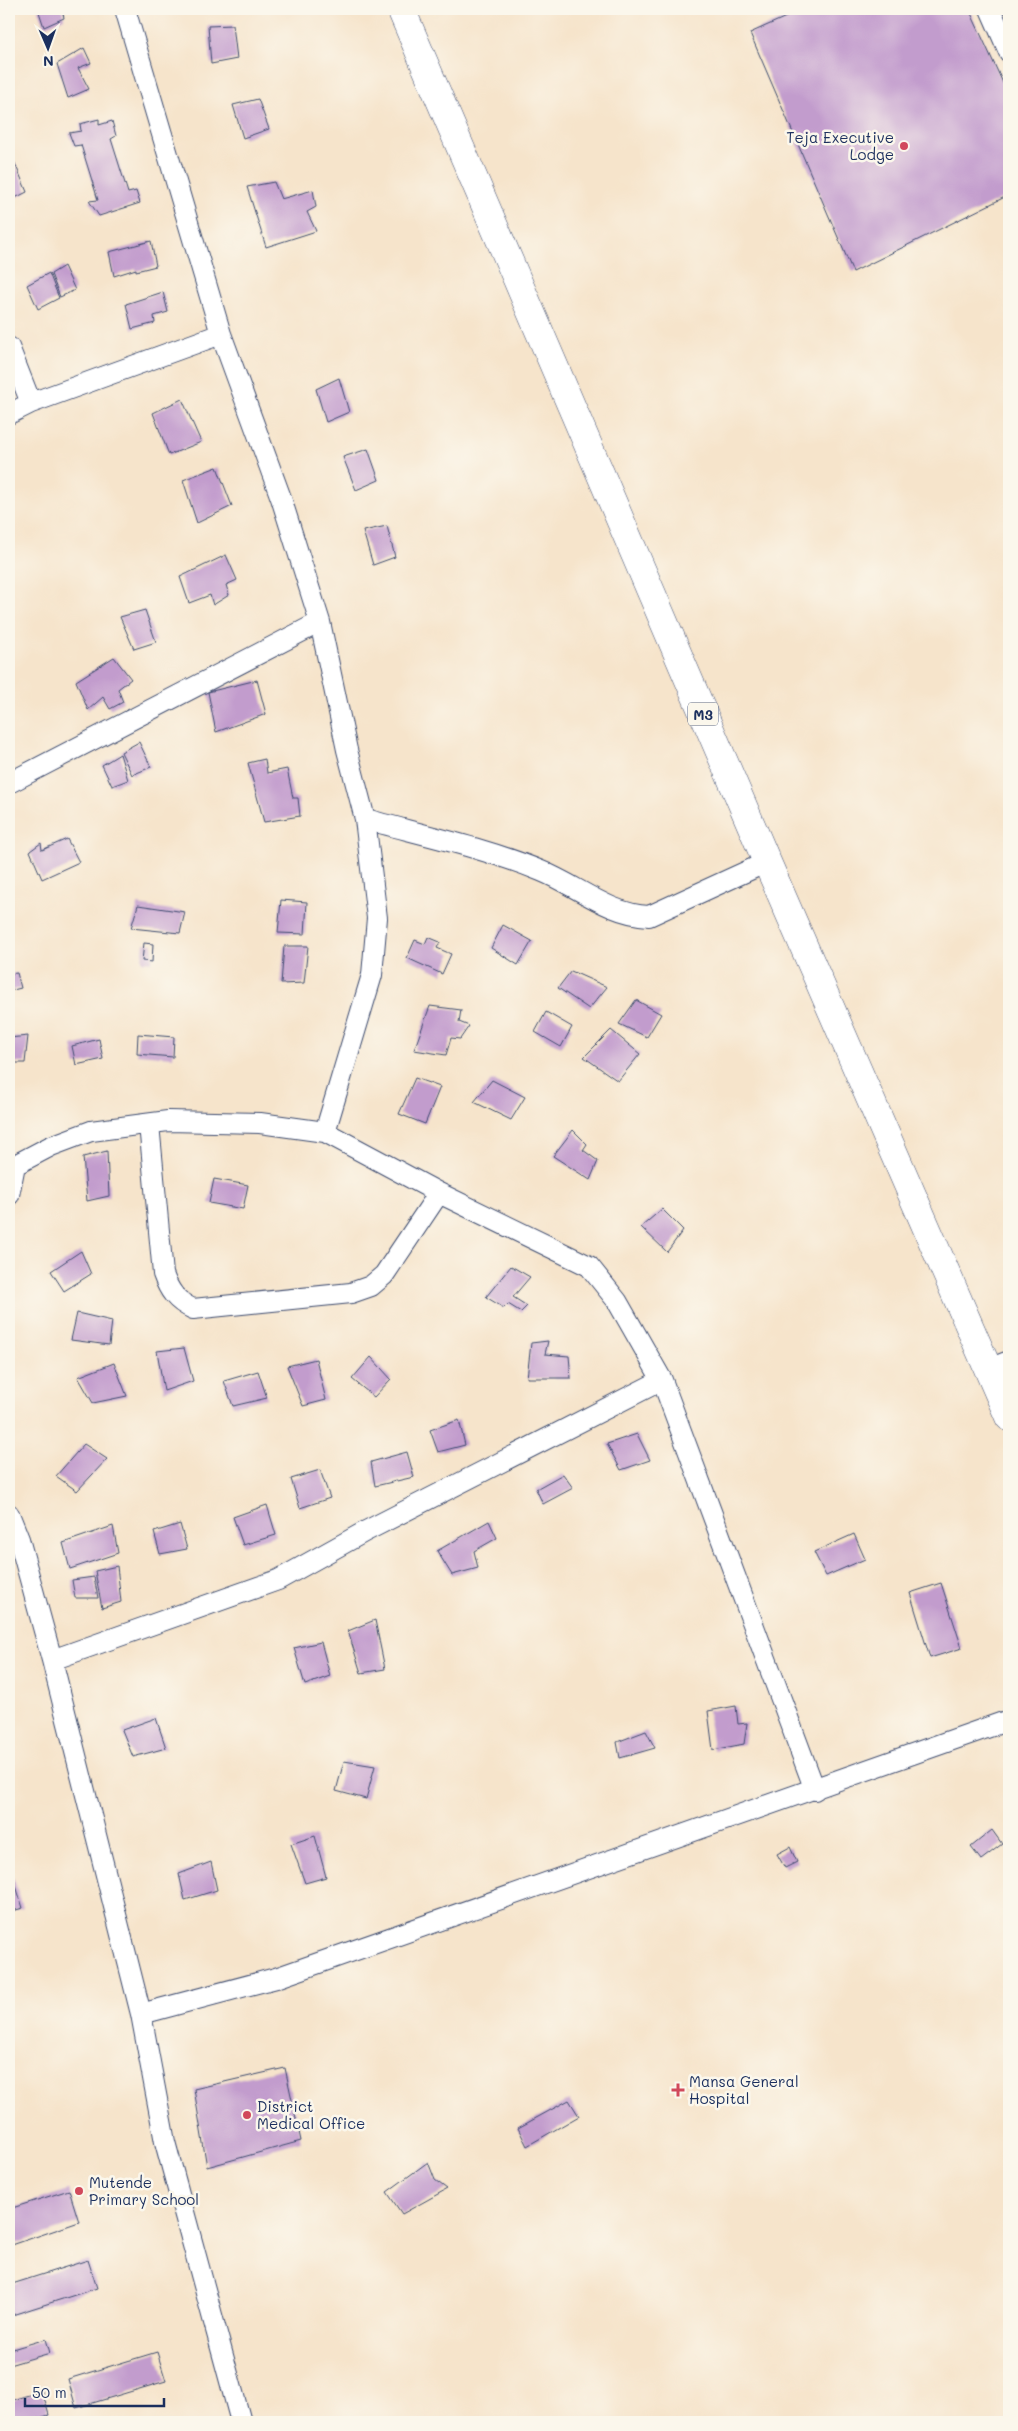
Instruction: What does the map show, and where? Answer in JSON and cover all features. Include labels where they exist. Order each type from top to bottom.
[{"type":"main road","name":"M3","points":[[401,9],[767,862],[999,1365],[1009,1417]]},
{"type":"street","points":[[125,9],[222,334],[281,498],[320,622],[347,750],[365,819],[377,918],[372,975],[325,1132]]},
{"type":"street","points":[[990,9],[1009,52]]},
{"type":"street","points":[[9,414],[31,403],[222,334]]},
{"type":"street","points":[[9,347],[31,403]]},
{"type":"street","points":[[9,783],[320,622]]},
{"type":"street","points":[[365,819],[518,862],[563,881],[610,908],[634,916],[649,916],[767,862]]},
{"type":"street","points":[[9,1195],[12,1162],[91,1131],[168,1121],[260,1123],[325,1132],[439,1193],[589,1266],[617,1301],[662,1380],[815,1790]]},
{"type":"street","points":[[149,1124],[163,1274],[168,1289],[179,1302],[193,1309],[351,1293],[371,1286],[384,1275],[439,1193]]},
{"type":"street","points":[[52,1660],[278,1580],[366,1531],[662,1380]]},
{"type":"street","points":[[9,1514],[19,1539],[52,1660],[141,2014],[165,2142],[242,2422]]},
{"type":"street","points":[[141,2014],[276,1978],[815,1790],[1009,1720]]},
{"type":"building","points":[[38,9],[62,9],[64,18],[44,27]]},
{"type":"building","name":"Teja Executive Lodge","points":[[804,9],[969,9],[1009,96],[1009,195],[853,272],[750,33]]},
{"type":"building","points":[[233,25],[237,59],[211,64],[208,26]]},
{"type":"building","points":[[84,48],[91,63],[78,68],[89,89],[68,98],[57,64]]},
{"type":"building","points":[[258,99],[269,129],[243,138],[233,105]]},
{"type":"building","points":[[99,119],[99,125],[112,121],[116,136],[111,139],[128,193],[136,191],[140,203],[99,216],[89,201],[98,200],[81,145],[74,146],[69,133],[81,131],[80,124]]},
{"type":"building","points":[[9,154],[11,154],[27,192],[9,201]]},
{"type":"building","points":[[274,182],[281,199],[313,190],[316,207],[307,212],[316,231],[266,247],[247,187]]},
{"type":"building","points":[[151,241],[156,266],[136,271],[136,269],[114,276],[109,252]]},
{"type":"building","points":[[64,266],[75,290],[60,297],[51,274]]},
{"type":"building","points":[[49,273],[59,298],[38,309],[27,285]]},
{"type":"building","points":[[163,292],[168,312],[154,316],[155,323],[132,329],[126,304]]},
{"type":"building","points":[[339,378],[349,412],[326,422],[316,389]]},
{"type":"building","points":[[182,399],[201,442],[169,455],[153,413]]},
{"type":"building","points":[[368,449],[379,480],[356,490],[343,457]]},
{"type":"building","points":[[217,467],[232,506],[197,523],[183,480]]},
{"type":"building","points":[[387,526],[395,557],[373,565],[363,531]]},
{"type":"building","points":[[226,555],[237,580],[226,585],[229,595],[213,605],[210,595],[189,603],[180,577]]},
{"type":"building","points":[[145,610],[156,642],[134,649],[120,617]]},
{"type":"building","points":[[114,657],[131,679],[118,689],[123,702],[110,709],[103,697],[88,710],[76,681]]},
{"type":"building","points":[[257,680],[266,714],[216,732],[208,692]]},
{"type":"building","points":[[139,742],[151,767],[132,775],[121,752]]},
{"type":"building","points":[[120,754],[128,780],[112,786],[102,765]]},
{"type":"building","points":[[265,759],[267,773],[287,769],[293,798],[298,798],[300,816],[264,822],[248,763]]},
{"type":"building","points":[[67,839],[79,862],[42,879],[30,851],[41,843],[42,850]]},
{"type":"building","points":[[281,900],[307,902],[305,934],[278,933]]},
{"type":"building","points":[[138,905],[185,912],[180,933],[131,928]]},
{"type":"building","points":[[503,925],[532,941],[518,965],[491,948]]},
{"type":"building","points":[[428,937],[440,942],[437,948],[451,954],[442,974],[407,958],[415,940],[425,944]]},
{"type":"building","points":[[144,943],[153,944],[152,962],[142,961]]},
{"type":"building","points":[[284,946],[308,946],[304,983],[281,984]]},
{"type":"building","points":[[571,971],[607,987],[589,1009],[558,988]]},
{"type":"building","points":[[17,973],[21,988],[9,991],[9,974]]},
{"type":"building","points":[[636,1000],[661,1014],[647,1037],[619,1024]]},
{"type":"building","points":[[430,1006],[461,1010],[459,1022],[469,1026],[460,1039],[451,1038],[446,1055],[414,1050]]},
{"type":"building","points":[[546,1012],[572,1027],[561,1047],[535,1032]]},
{"type":"building","points":[[611,1030],[640,1054],[618,1081],[584,1057]]},
{"type":"building","points":[[138,1034],[174,1037],[173,1057],[137,1054]]},
{"type":"building","points":[[28,1036],[25,1063],[9,1063],[9,1038]]},
{"type":"building","points":[[99,1039],[103,1059],[76,1065],[72,1046]]},
{"type":"building","points":[[415,1078],[440,1087],[425,1124],[399,1114]]},
{"type":"building","points":[[492,1080],[525,1097],[511,1120],[474,1102]]},
{"type":"building","points":[[573,1130],[587,1144],[583,1150],[598,1161],[590,1180],[553,1156]]},
{"type":"building","points":[[107,1151],[109,1196],[87,1201],[83,1157]]},
{"type":"building","points":[[214,1179],[248,1185],[243,1209],[209,1203]]},
{"type":"building","points":[[662,1209],[683,1230],[667,1252],[641,1227]]},
{"type":"building","points":[[81,1251],[91,1274],[64,1291],[51,1271]]},
{"type":"building","points":[[511,1266],[530,1277],[513,1297],[527,1306],[521,1312],[508,1304],[504,1308],[486,1297]]},
{"type":"building","points":[[77,1313],[112,1321],[109,1345],[71,1340]]},
{"type":"building","points":[[548,1341],[545,1354],[569,1356],[571,1378],[527,1378],[531,1343]]},
{"type":"building","points":[[184,1348],[193,1381],[164,1391],[157,1351]]},
{"type":"building","points":[[371,1357],[391,1379],[374,1397],[352,1379]]},
{"type":"building","points":[[316,1359],[326,1400],[303,1406],[287,1366]]},
{"type":"building","points":[[114,1363],[127,1396],[93,1403],[78,1377]]},
{"type":"building","points":[[258,1371],[267,1398],[233,1406],[224,1381]]},
{"type":"building","points":[[459,1420],[465,1445],[438,1452],[430,1430]]},
{"type":"building","points":[[637,1434],[650,1460],[621,1470],[607,1444]]},
{"type":"building","points":[[84,1444],[107,1459],[77,1491],[56,1476]]},
{"type":"building","points":[[407,1452],[414,1477],[375,1486],[371,1462]]},
{"type":"building","points":[[320,1470],[330,1498],[300,1508],[291,1479]]},
{"type":"building","points":[[563,1474],[573,1488],[543,1504],[536,1489]]},
{"type":"building","points":[[267,1505],[276,1535],[243,1545],[233,1517]]},
{"type":"building","points":[[489,1521],[497,1538],[474,1551],[478,1568],[452,1575],[437,1551]]},
{"type":"building","points":[[180,1524],[187,1549],[160,1554],[154,1532]]},
{"type":"building","points":[[113,1526],[118,1553],[70,1569],[63,1543]]},
{"type":"building","points":[[854,1534],[865,1559],[826,1576],[814,1552]]},
{"type":"building","points":[[117,1566],[121,1602],[102,1608],[95,1571]]},
{"type":"building","points":[[94,1577],[98,1598],[75,1598],[72,1580]]},
{"type":"building","points":[[941,1583],[962,1648],[930,1658],[910,1593]]},
{"type":"building","points":[[375,1620],[385,1669],[361,1673],[348,1631]]},
{"type":"building","points":[[321,1642],[330,1676],[305,1685],[294,1648]]},
{"type":"building","points":[[736,1706],[738,1724],[747,1723],[744,1744],[713,1750],[708,1711]]},
{"type":"building","points":[[156,1718],[166,1748],[133,1757],[122,1730]]},
{"type":"building","points":[[646,1731],[655,1748],[620,1758],[617,1742]]},
{"type":"building","points":[[344,1761],[375,1766],[366,1799],[336,1791]]},
{"type":"building","points":[[992,1830],[1002,1844],[981,1860],[971,1847]]},
{"type":"building","points":[[315,1836],[326,1877],[305,1883],[291,1844]]},
{"type":"building","points":[[790,1847],[797,1862],[785,1868],[777,1854]]},
{"type":"building","points":[[211,1862],[217,1890],[185,1900],[179,1874]]},
{"type":"building","points":[[9,1864],[23,1908],[9,1912]]},
{"type":"building","name":"District Medical Office","points":[[285,2068],[301,2141],[207,2167],[194,2089]]},
{"type":"building","points":[[569,2100],[579,2116],[527,2146],[518,2128]]},
{"type":"building","points":[[428,2162],[435,2180],[447,2189],[402,2214],[387,2192]]},
{"type":"building","points":[[69,2190],[79,2222],[9,2246],[9,2209]]},
{"type":"building","points":[[88,2260],[97,2288],[9,2316],[9,2285]]},
{"type":"building","points":[[46,2339],[50,2353],[9,2365],[9,2350]]},
{"type":"building","points":[[157,2352],[166,2381],[76,2408],[68,2379]]},
{"type":"building","points":[[42,2391],[49,2415],[27,2422],[9,2422],[9,2401]]},
{"type":"place","name":"Teja Executive Lodge","points":[[904,146]]},
{"type":"place","name":"Mansa General Hospital","points":[[678,2090]]},
{"type":"place","name":"District Medical Office","points":[[247,2115]]},
{"type":"place","name":"Mutende Primary School","points":[[79,2191]]}]
